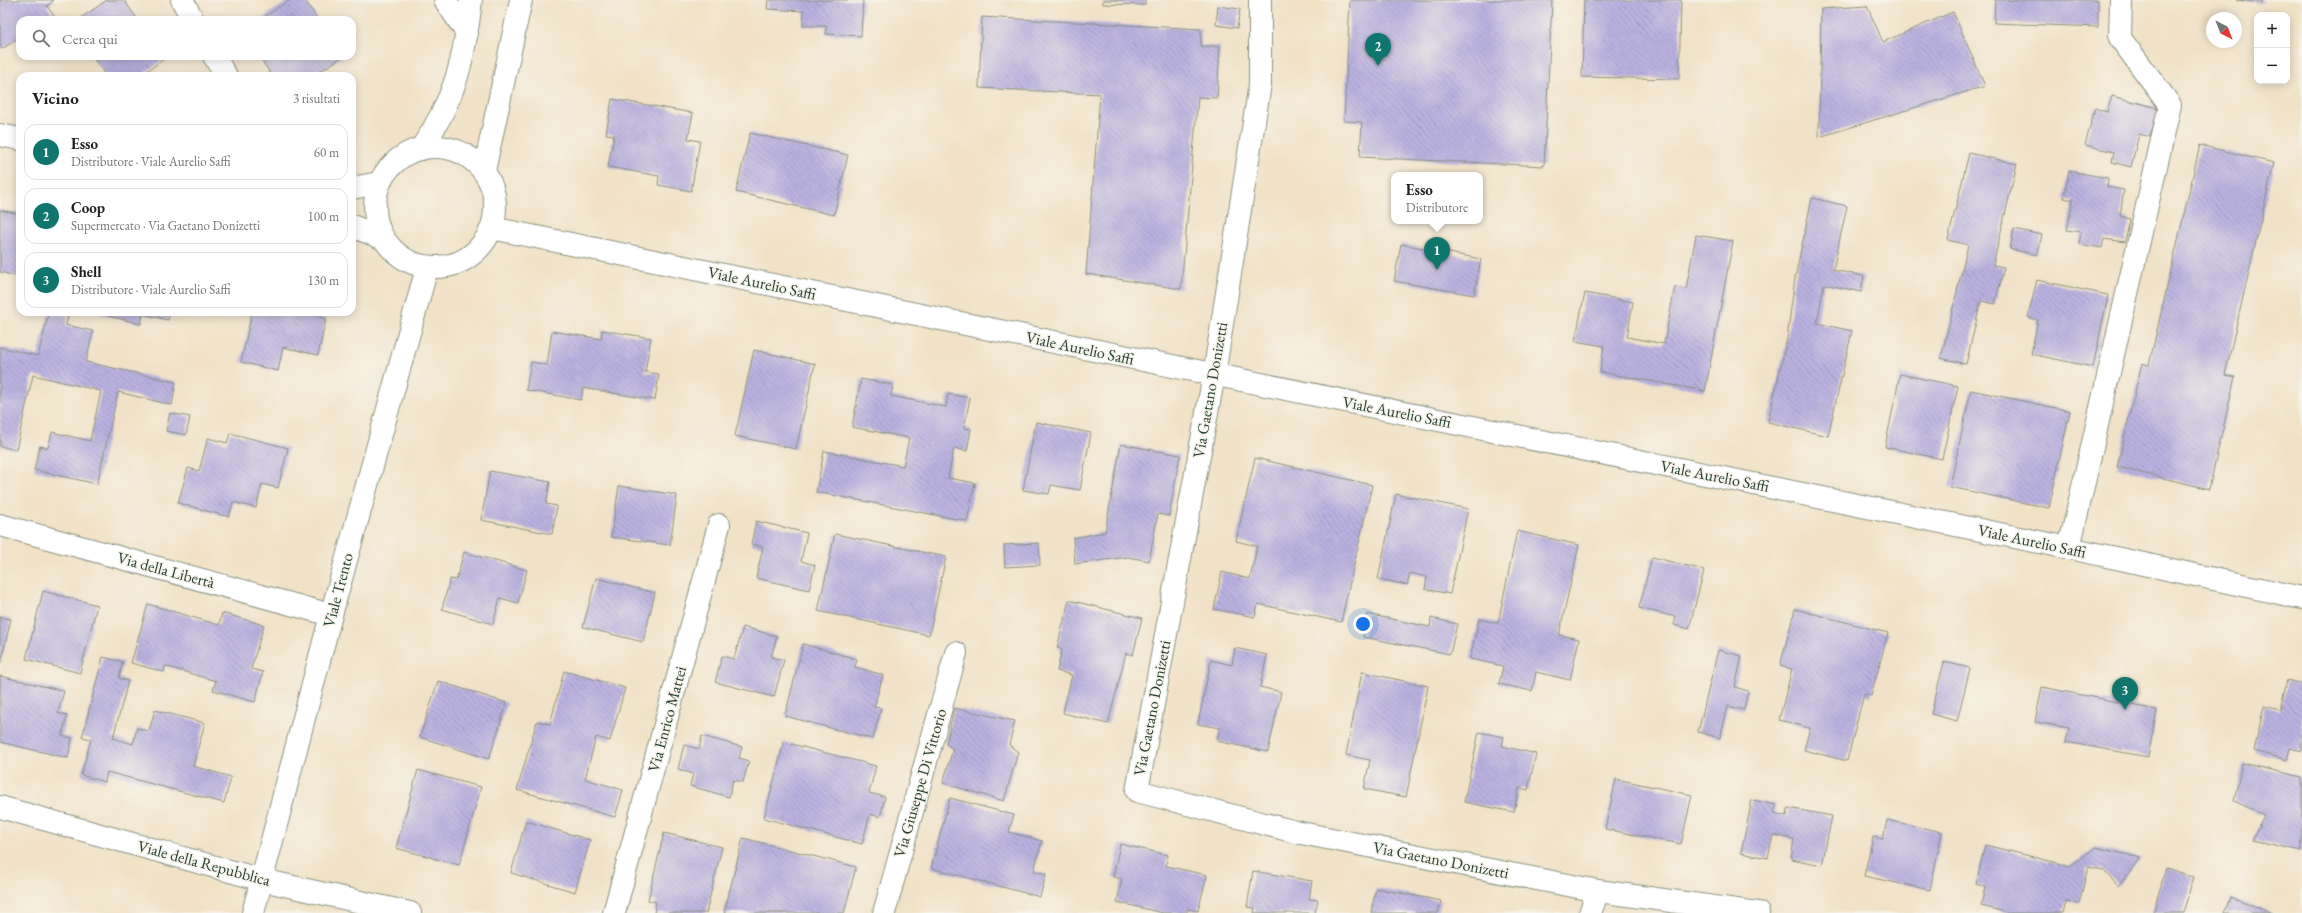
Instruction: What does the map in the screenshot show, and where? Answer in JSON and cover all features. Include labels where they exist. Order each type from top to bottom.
[{"type":"street","points":[[182,0],[191,16]]},
{"type":"street","points":[[445,0],[467,33]]},
{"type":"street","points":[[421,149],[440,121],[456,81],[465,53],[471,0]]},
{"type":"street","points":[[484,171],[521,0]]},
{"type":"street","name":"Via Gaetano Donizetti","points":[[1260,0],[1260,84],[1214,375],[1137,791],[1296,832],[1598,891],[1758,913]]},
{"type":"street","points":[[2069,548],[2170,105],[2120,38],[2121,0]]},
{"type":"street","points":[[216,60],[224,72]]},
{"type":"street","points":[[0,135],[16,138]]},
{"type":"street","points":[[438,147],[456,150],[471,159],[484,171],[493,189],[496,208],[492,228],[482,246],[467,259],[448,267],[428,268],[409,263],[393,252],[382,238],[375,220],[374,207],[379,183],[389,167],[404,156],[421,149],[438,147]]},
{"type":"street","points":[[356,187],[379,183]]},
{"type":"street","points":[[356,228],[382,238]]},
{"type":"street","name":"Viale Aurelio Saffi","points":[[492,228],[2069,548],[2302,598]]},
{"type":"street","name":"Viale Trento","points":[[253,913],[331,615],[428,268]]},
{"type":"street","name":"Via della Libertà","points":[[0,525],[331,615]]},
{"type":"street","name":"Via Enrico Mattei","points":[[614,913],[719,525]]},
{"type":"street","name":"Via Giuseppe Di Vittorio","points":[[884,913],[956,653]]},
{"type":"street","name":"Viale della Repubblica","points":[[0,807],[262,880],[410,913]]},
{"type":"street","points":[[1590,913],[1598,891]]},
{"type":"building","points":[[0,0],[54,0],[47,6],[54,16],[16,16],[16,40],[2,49],[0,46]]},
{"type":"building","points":[[107,0],[124,0],[135,16],[84,16]]},
{"type":"building","points":[[290,0],[305,0],[315,16],[265,16]]},
{"type":"building","points":[[768,0],[863,0],[861,36],[826,34],[826,26],[803,26],[804,11],[767,9]]},
{"type":"building","points":[[1103,0],[1145,0],[1145,5],[1103,4]]},
{"type":"building","points":[[1350,0],[1552,0],[1544,166],[1360,157],[1362,122],[1344,121]]},
{"type":"building","points":[[1584,0],[1681,0],[1679,79],[1582,77]]},
{"type":"building","points":[[1995,0],[2098,0],[2098,27],[1994,23]]},
{"type":"building","points":[[2237,0],[2263,0],[2262,3]]},
{"type":"building","points":[[1218,6],[1240,9],[1237,28],[1216,25]]},
{"type":"building","points":[[1867,6],[1883,42],[1953,12],[1985,86],[1819,137],[1821,9]]},
{"type":"building","points":[[982,17],[1201,29],[1201,46],[1220,46],[1217,98],[1198,97],[1181,289],[1086,274],[1100,94],[979,88]]},
{"type":"building","points":[[95,60],[163,60],[146,72],[103,72]]},
{"type":"building","points":[[262,60],[337,60],[319,72],[269,72]]},
{"type":"building","points":[[2112,96],[2158,108],[2150,137],[2139,134],[2131,167],[2112,162],[2114,152],[2085,145],[2095,108],[2107,112]]},
{"type":"building","points":[[612,99],[693,113],[688,139],[700,141],[691,191],[658,185],[659,176],[608,167],[614,135],[606,134]]},
{"type":"building","points":[[750,133],[848,155],[834,215],[736,192]]},
{"type":"building","points":[[2200,145],[2274,163],[2225,375],[2235,377],[2209,489],[2117,467],[2142,363],[2149,365]]},
{"type":"building","points":[[1969,153],[2017,164],[1993,265],[2004,267],[1995,304],[1981,301],[1966,364],[1941,358],[1968,245],[1948,240]]},
{"type":"building","points":[[2069,171],[2108,178],[2107,187],[2124,190],[2120,216],[2130,219],[2125,242],[2104,239],[2102,248],[2079,244],[2081,232],[2067,230],[2073,200],[2064,198]]},
{"type":"building","points":[[1812,198],[1847,206],[1833,270],[1864,276],[1861,292],[1824,284],[1817,323],[1852,331],[1828,436],[1768,422],[1787,339],[1795,278]]},
{"type":"building","points":[[0,210],[16,213],[16,276],[0,272]]},
{"type":"building","points":[[2014,229],[2042,235],[2037,255],[2010,249]]},
{"type":"building","points":[[1696,235],[1733,241],[1705,391],[1600,372],[1604,346],[1575,341],[1585,293],[1633,302],[1627,337],[1664,344],[1675,287],[1686,289]]},
{"type":"building","points":[[1401,244],[1481,259],[1474,295],[1394,281]]},
{"type":"building","points":[[2037,280],[2108,295],[2093,367],[2031,354],[2038,320],[2028,317]]},
{"type":"building","points":[[48,316],[68,316],[66,325],[93,331],[86,362],[176,382],[172,405],[118,392],[97,484],[34,470],[40,446],[48,448],[52,432],[90,441],[101,391],[33,375],[16,450],[0,446],[0,347],[38,356]]},
{"type":"building","points":[[109,316],[143,316],[141,324]]},
{"type":"building","points":[[151,316],[169,316],[168,320]]},
{"type":"building","points":[[251,316],[316,316],[326,319],[318,355],[283,347],[278,371],[241,362]]},
{"type":"building","points":[[602,330],[651,338],[645,372],[659,374],[655,400],[583,388],[581,400],[526,390],[531,362],[547,365],[552,331],[601,339]]},
{"type":"building","points":[[754,350],[815,364],[796,449],[735,436]]},
{"type":"building","points":[[1900,374],[1958,386],[1942,459],[1885,447]]},
{"type":"building","points":[[861,379],[893,385],[891,396],[946,407],[948,394],[970,398],[964,428],[971,429],[967,451],[954,448],[948,478],[975,483],[967,521],[816,492],[824,451],[903,466],[909,438],[852,427]]},
{"type":"building","points":[[1971,390],[2070,411],[2049,508],[1950,487]]},
{"type":"building","points":[[170,413],[190,417],[186,435],[166,431]]},
{"type":"building","points":[[1036,422],[1091,433],[1080,490],[1051,485],[1049,494],[1023,490]]},
{"type":"building","points":[[230,433],[288,448],[278,488],[262,484],[256,508],[233,502],[229,517],[178,503],[188,468],[199,471],[208,438],[227,443]]},
{"type":"building","points":[[1121,444],[1180,455],[1169,516],[1158,514],[1149,561],[1128,557],[1075,564],[1073,538],[1105,532]]},
{"type":"building","points":[[1255,458],[1372,485],[1341,622],[1258,604],[1255,617],[1214,609],[1222,572],[1250,579],[1257,546],[1236,541]]},
{"type":"building","points":[[490,471],[550,482],[546,504],[557,506],[552,534],[481,520]]},
{"type":"building","points":[[619,486],[677,495],[670,545],[611,537]]},
{"type":"building","points":[[1396,494],[1468,509],[1450,594],[1425,589],[1427,577],[1410,573],[1407,585],[1378,579]]},
{"type":"building","points":[[756,521],[807,533],[801,561],[815,565],[809,590],[756,578],[763,547],[751,544]]},
{"type":"building","points":[[1517,531],[1579,545],[1559,635],[1579,639],[1570,680],[1536,672],[1532,691],[1499,684],[1503,666],[1470,659],[1479,619],[1498,623]]},
{"type":"building","points":[[835,534],[946,557],[929,635],[818,611]]},
{"type":"building","points":[[1039,543],[1040,565],[1005,567],[1004,545]]},
{"type":"building","points":[[464,552],[527,570],[518,603],[500,598],[493,624],[442,609],[450,579],[456,580]]},
{"type":"building","points":[[1652,557],[1704,570],[1689,629],[1674,625],[1676,617],[1639,608]]},
{"type":"building","points":[[596,578],[655,593],[643,642],[583,627]]},
{"type":"building","points":[[43,591],[97,605],[80,673],[26,659]]},
{"type":"building","points":[[1069,600],[1142,618],[1133,655],[1126,653],[1108,724],[1063,713],[1072,675],[1057,671],[1062,649],[1057,648]]},
{"type":"building","points":[[148,604],[219,625],[222,613],[264,625],[251,669],[263,672],[255,702],[213,690],[216,681],[165,666],[164,672],[131,663]]},
{"type":"building","points":[[1795,609],[1888,633],[1871,696],[1864,694],[1847,761],[1804,750],[1810,728],[1779,720],[1792,669],[1780,666]]},
{"type":"building","points":[[1367,614],[1430,627],[1431,618],[1457,624],[1450,654],[1363,637]]},
{"type":"building","points":[[0,617],[11,619],[1,662],[0,662]]},
{"type":"building","points":[[743,627],[777,636],[771,657],[784,660],[774,697],[715,682],[722,656],[734,659]]},
{"type":"building","points":[[803,644],[857,659],[855,667],[883,675],[874,707],[881,708],[873,739],[785,716]]},
{"type":"building","points":[[1235,648],[1267,655],[1260,687],[1281,692],[1268,752],[1217,741],[1220,728],[1198,724],[1211,660],[1232,665]]},
{"type":"building","points":[[1718,650],[1742,656],[1735,687],[1748,691],[1744,710],[1728,706],[1720,738],[1698,732]]},
{"type":"building","points":[[103,657],[123,662],[119,678],[128,681],[113,738],[133,744],[137,728],[149,731],[155,710],[205,723],[193,766],[231,777],[224,803],[107,772],[105,782],[81,775],[91,739],[82,737]]},
{"type":"building","points":[[1944,662],[1970,668],[1957,721],[1931,714]]},
{"type":"building","points":[[564,671],[625,688],[610,741],[596,737],[585,779],[623,790],[615,817],[517,790],[537,721],[550,724]]},
{"type":"building","points":[[1362,672],[1428,686],[1406,797],[1364,789],[1370,760],[1346,755]]},
{"type":"building","points":[[0,676],[64,691],[58,713],[67,715],[62,736],[72,738],[68,758],[0,742]]},
{"type":"building","points":[[2287,680],[2302,684],[2302,751],[2290,748],[2287,760],[2254,751],[2264,706],[2280,710]]},
{"type":"building","points":[[438,681],[507,703],[489,759],[420,737]]},
{"type":"building","points":[[2042,687],[2157,710],[2148,757],[2066,742],[2069,728],[2035,722]]},
{"type":"building","points":[[954,708],[1015,721],[1009,745],[1018,752],[1004,801],[943,783],[953,749],[946,744]]},
{"type":"building","points":[[1479,732],[1504,737],[1502,746],[1536,754],[1528,790],[1519,788],[1514,812],[1464,802]]},
{"type":"building","points":[[702,736],[742,747],[739,758],[749,761],[743,782],[733,780],[729,797],[690,786],[693,774],[678,769],[684,745],[699,749]]},
{"type":"building","points":[[784,742],[876,766],[869,793],[885,797],[880,817],[870,814],[862,844],[764,818]]},
{"type":"building","points":[[2242,763],[2302,777],[2302,851],[2252,840],[2264,815],[2234,801]]},
{"type":"building","points":[[418,770],[481,787],[459,865],[396,848]]},
{"type":"building","points":[[1616,779],[1692,795],[1681,844],[1605,829]]},
{"type":"building","points":[[950,798],[1014,815],[1009,832],[1042,841],[1034,871],[1046,874],[1040,897],[931,868]]},
{"type":"building","points":[[1752,800],[1776,805],[1774,813],[1787,816],[1788,808],[1832,816],[1822,865],[1791,859],[1794,839],[1773,835],[1768,858],[1741,853]]},
{"type":"building","points":[[1887,820],[1942,832],[1930,890],[1864,876],[1873,837],[1883,839]]},
{"type":"building","points":[[526,821],[590,840],[575,892],[511,873]]},
{"type":"building","points":[[664,833],[722,847],[706,913],[654,913],[656,902],[648,900]]},
{"type":"building","points":[[743,838],[856,867],[844,913],[724,913]]},
{"type":"building","points":[[1120,844],[1168,855],[1166,866],[1207,875],[1198,911],[1187,909],[1187,913],[1163,913],[1117,902],[1122,879],[1113,877]]},
{"type":"building","points":[[1985,845],[2070,866],[2096,847],[2141,858],[2118,886],[2103,870],[2088,867],[2079,904],[2066,901],[2063,913],[2009,913],[1981,906],[1985,887],[1976,884]]},
{"type":"building","points":[[2166,868],[2194,877],[2183,913],[2153,913]]},
{"type":"building","points":[[1253,871],[1312,881],[1309,899],[1318,900],[1315,913],[1254,913],[1255,908],[1247,907]]},
{"type":"building","points":[[1376,888],[1441,901],[1438,913],[1371,913]]},
{"type":"building","points":[[2231,897],[2272,913],[2225,913]]},
{"type":"place","name":"Coop","points":[[1378,66]]},
{"type":"place","name":"Esso","points":[[1437,270]]},
{"type":"place","name":"Shell","points":[[2125,710]]}]
